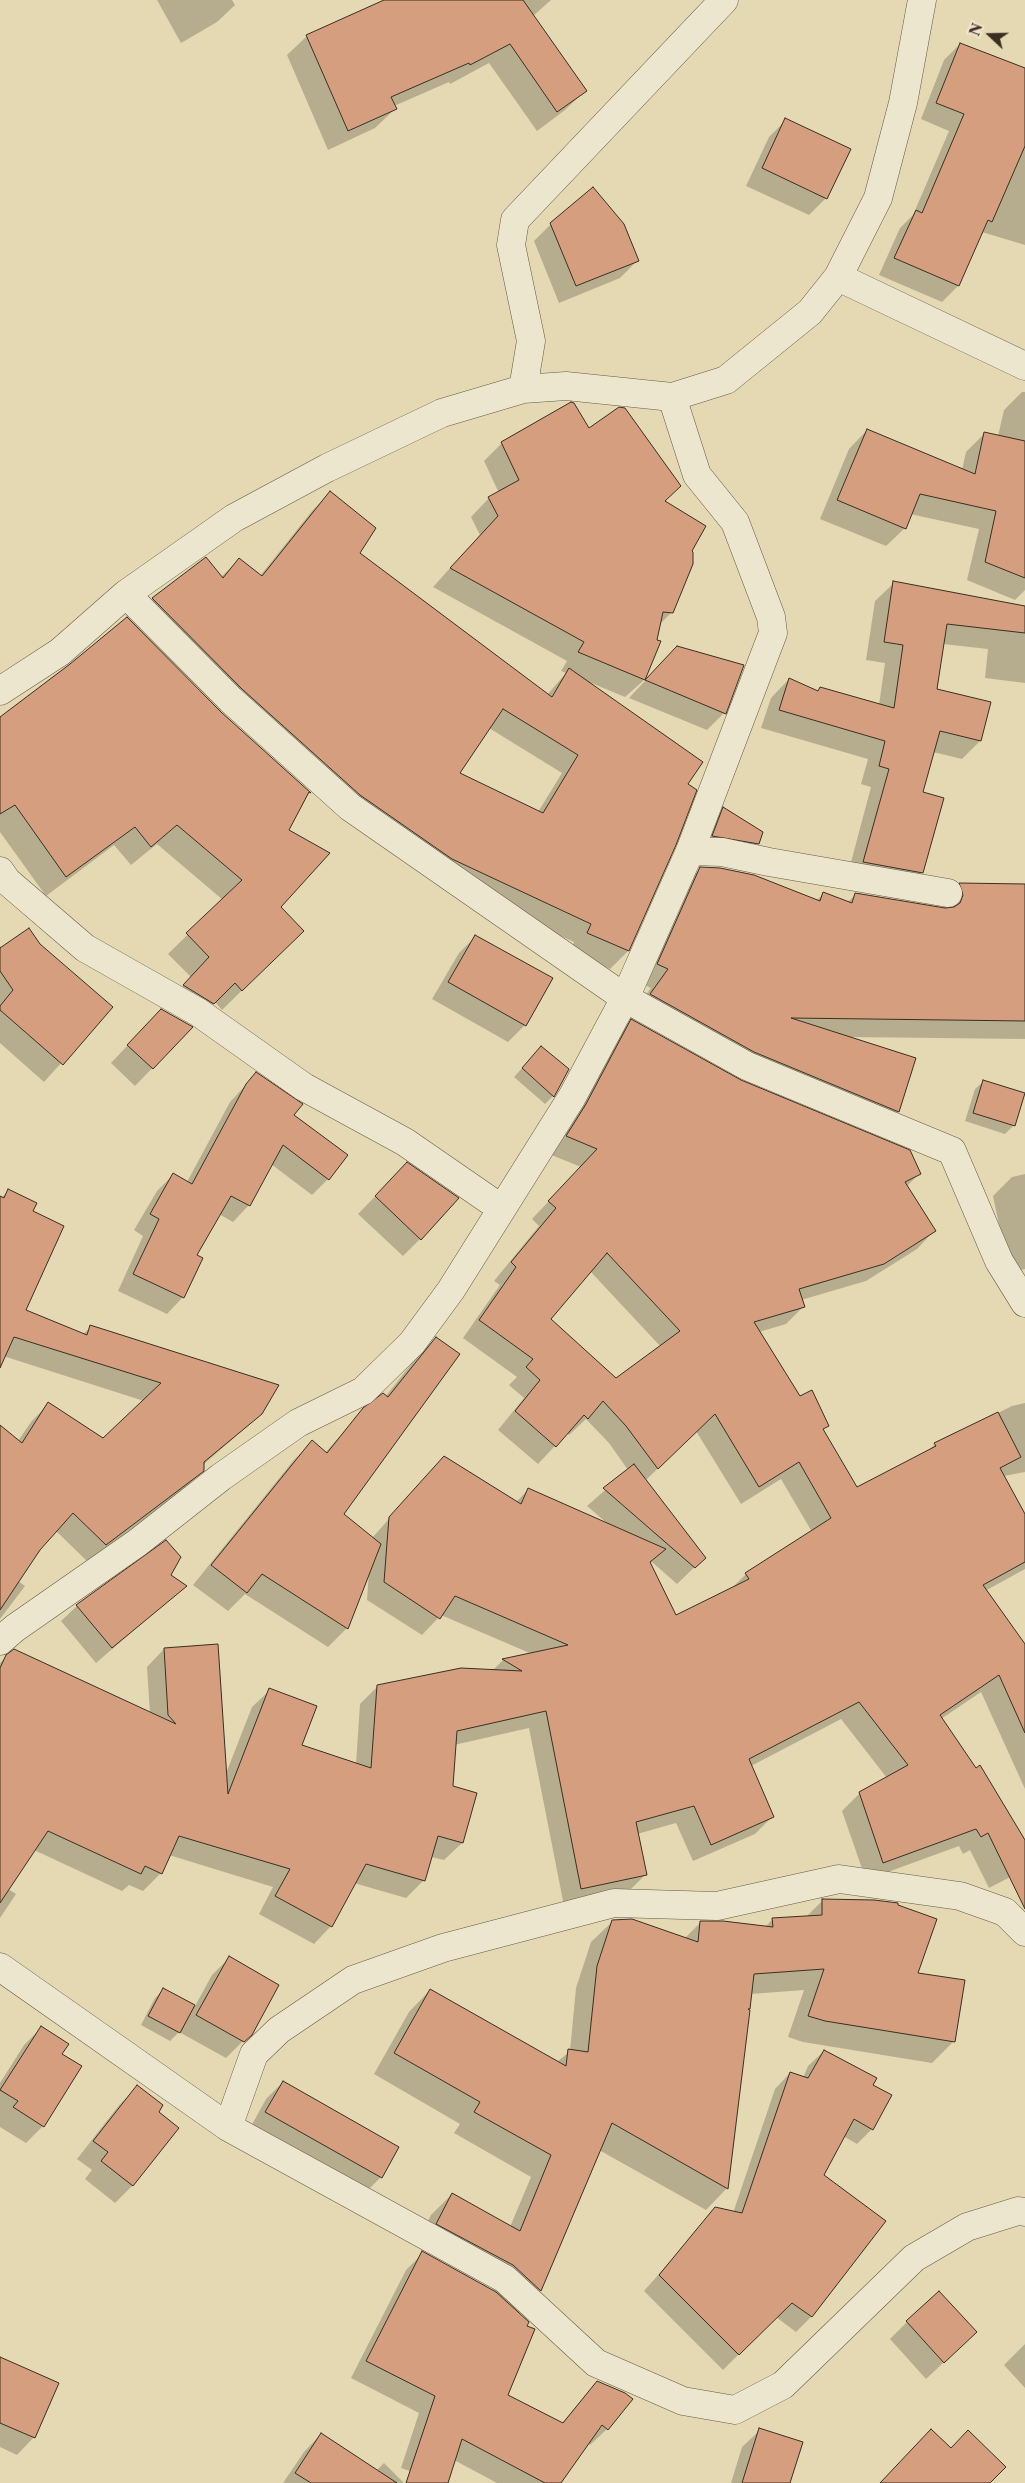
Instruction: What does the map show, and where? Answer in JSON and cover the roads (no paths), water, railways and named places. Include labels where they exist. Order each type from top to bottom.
[{"type":"street","points":[[0,691],[60,652],[126,594],[234,518],[327,468],[442,413],[523,389],[566,386],[672,397],[726,380],[810,312],[838,277],[878,198],[903,103],[922,0]]},
{"type":"street","points":[[523,389],[531,341],[511,245],[515,220],[711,5]]},
{"type":"street","points":[[838,277],[1025,366]]},
{"type":"street","points":[[0,1641],[14,1628],[137,1543],[221,1477],[298,1423],[363,1391],[412,1343],[451,1290],[572,1097],[625,998],[690,851],[773,633],[770,617],[735,522],[697,475],[672,397]]},
{"type":"street","points":[[126,594],[231,700],[350,807],[625,998],[747,1066],[952,1151],[1000,1261],[1025,1304]]},
{"type":"street","points":[[690,851],[722,852],[948,893]]},
{"type":"street","points":[[0,871],[7,881],[85,948],[198,1012],[304,1087],[405,1142],[489,1200]]},
{"type":"street","points":[[228,2127],[254,2054],[279,2030],[353,1980],[443,1948],[614,1903],[717,1906],[840,1880],[960,1896],[1005,1912],[1025,1932]]},
{"type":"street","points":[[0,1967],[228,2127],[505,2279],[596,2364],[682,2401],[735,2410],[783,2385],[914,2258],[967,2227],[1018,2211],[1025,2212]]}]
